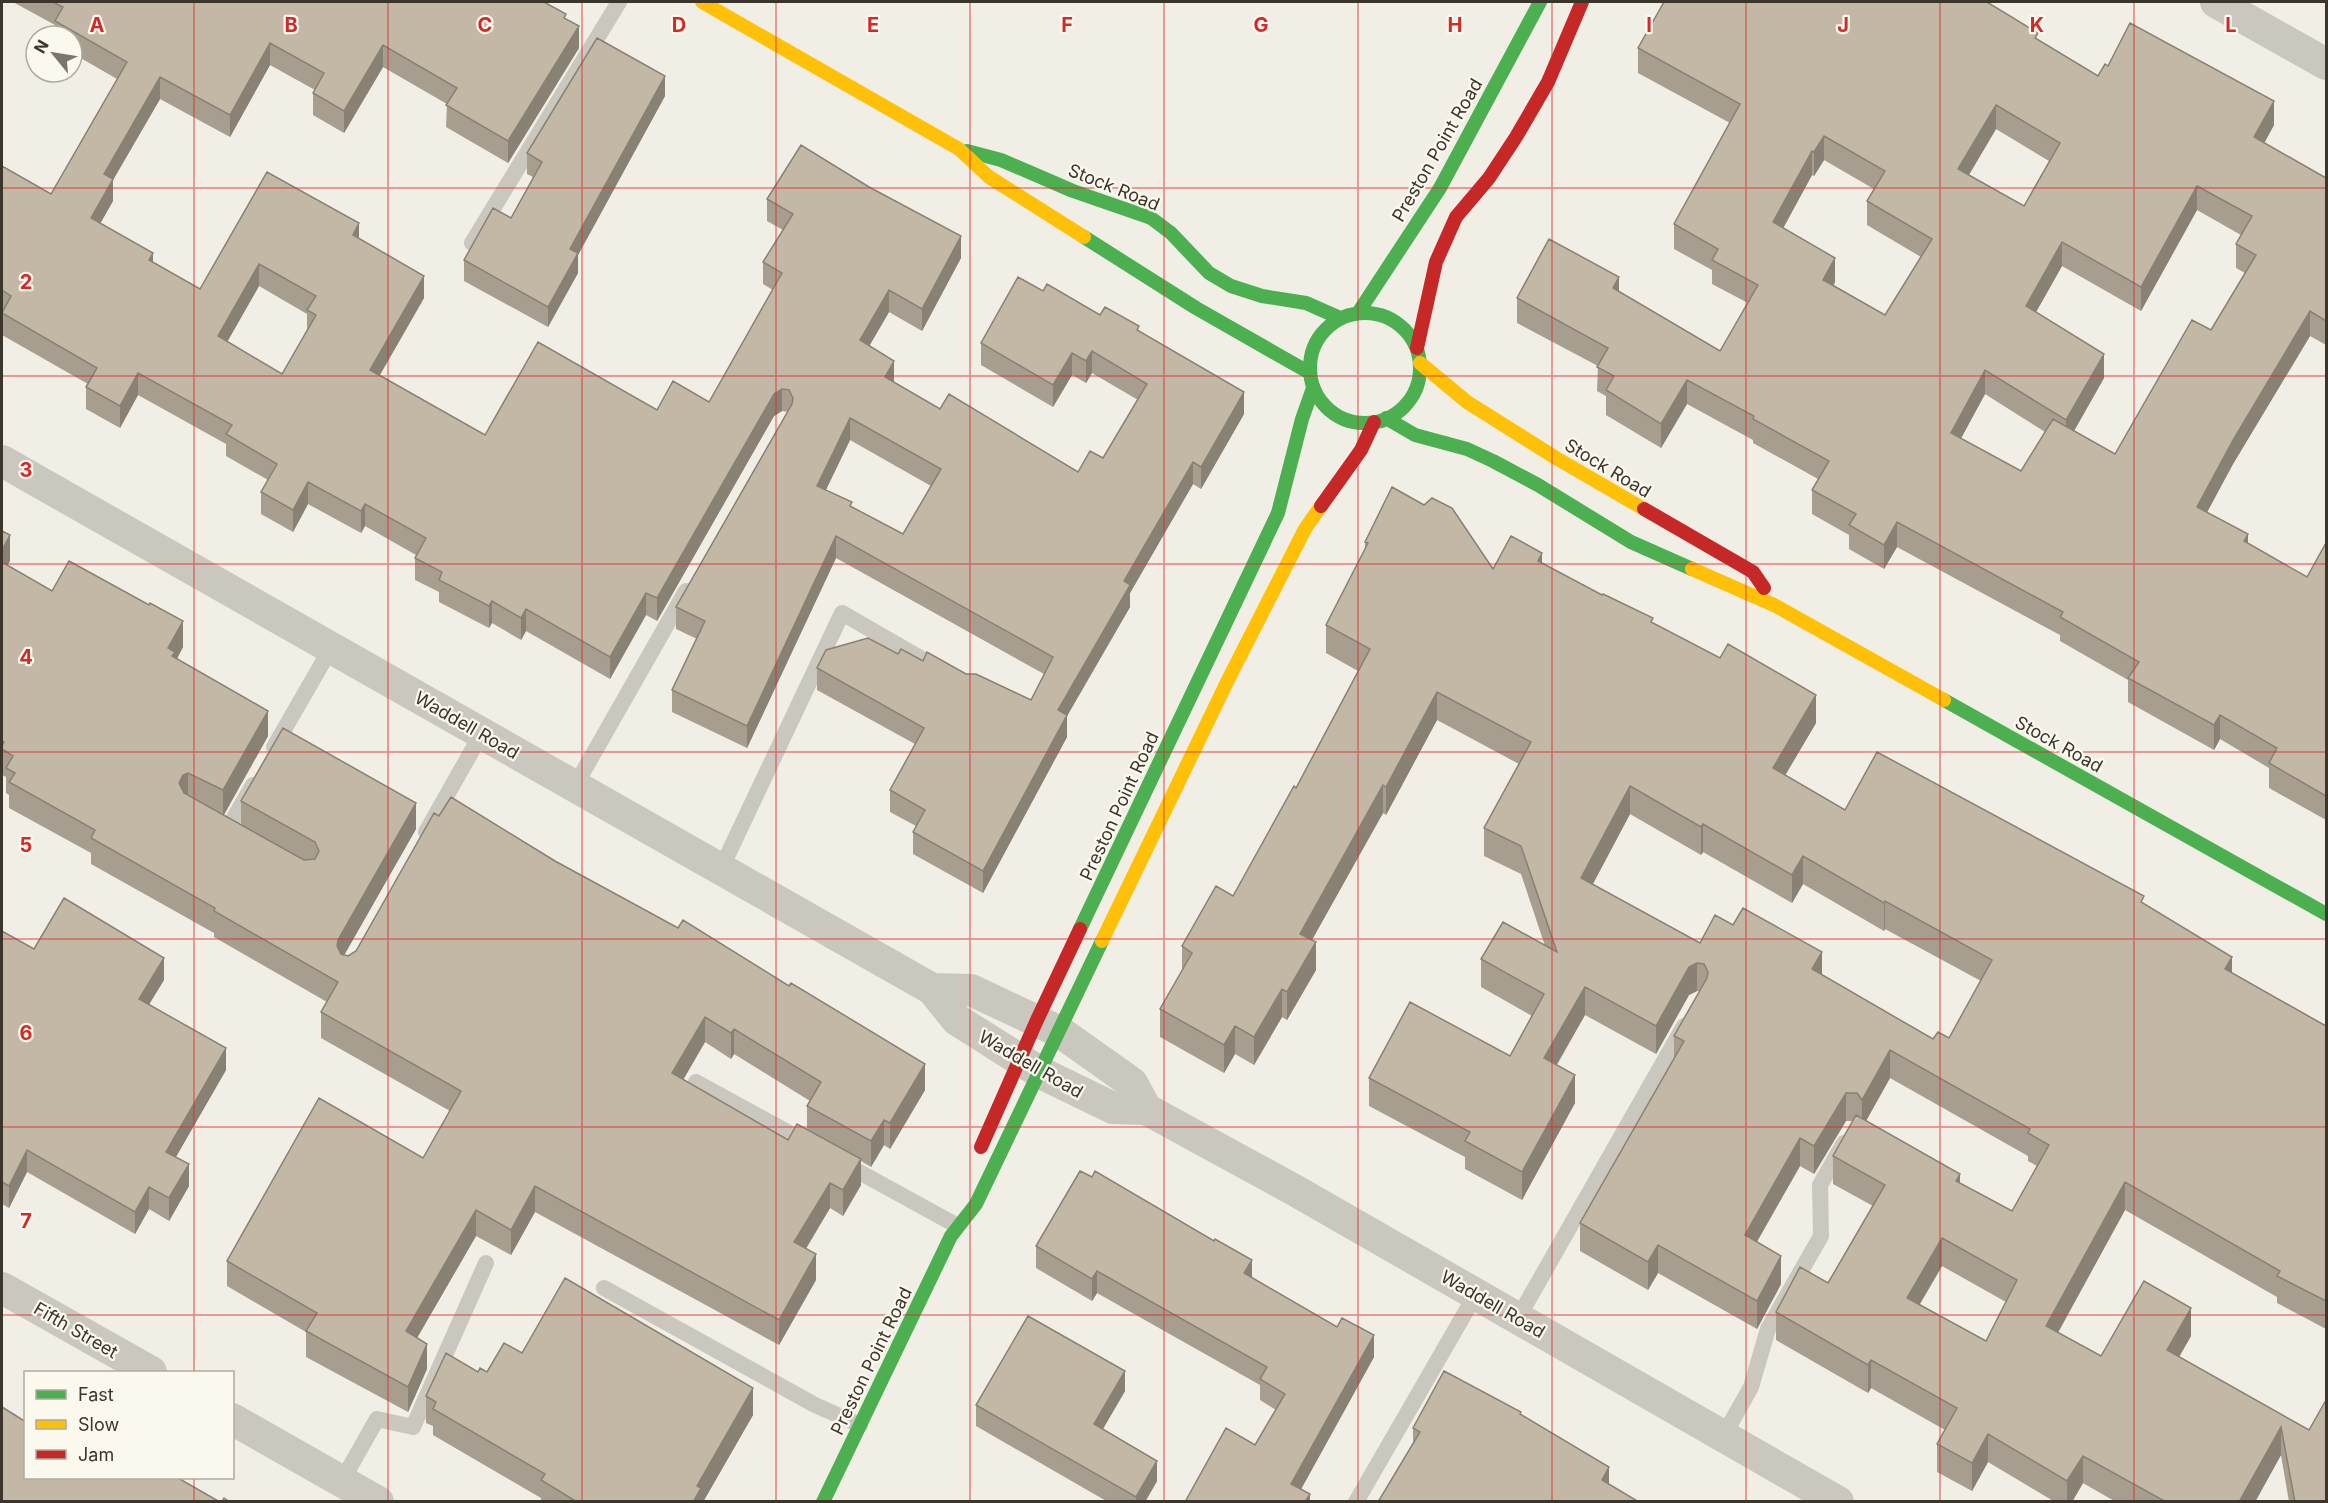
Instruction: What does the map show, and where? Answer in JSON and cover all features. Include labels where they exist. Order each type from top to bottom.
[{"type":"main road","name":"Stock Road","points":[[702,2],[959,149],[988,177],[1196,308],[1310,373]]},
{"type":"main road","name":"Preston Point Road","points":[[1358,313],[1440,188],[1540,2]]},
{"type":"main road","points":[[1417,348],[1436,262],[1456,217],[1489,178],[1516,137],[1548,82],[1582,2]]},
{"type":"main road","name":"Stock Road","points":[[959,149],[1001,160],[1073,190],[1151,218],[1171,233],[1209,273],[1231,286],[1262,296],[1306,303],[1340,318]]},
{"type":"main road","name":"Stock Road","points":[[1358,313],[1377,313],[1394,320],[1408,332],[1417,348],[1420,363],[1419,379],[1414,393],[1407,404],[1380,420],[1359,423],[1345,419],[1332,412],[1320,401],[1313,388],[1310,358],[1315,344],[1325,329],[1340,318],[1358,313]]},
{"type":"main road","name":"Stock Road","points":[[1420,363],[1467,402],[1556,458],[1753,572],[1774,604]]},
{"type":"main road","name":"Preston Point Road","points":[[973,1164],[1030,1066],[1278,513],[1302,419],[1313,388]]},
{"type":"main road","name":"Stock Road","points":[[1380,420],[1415,435],[1467,449],[1493,461],[1538,485],[1631,542],[1774,604],[2326,915]]},
{"type":"main road","name":"Preston Point Road","points":[[952,1230],[976,1204],[1048,1026],[1305,529],[1380,420]]},
{"type":"main road","name":"Preston Point Road","points":[[823,1502],[952,1230],[957,1205]]},
{"type":"street","points":[[2216,2],[2326,64]]},
{"type":"street","name":"Waddell Road","points":[[2,461],[932,988],[957,1020],[1030,1066],[1113,1108],[1146,1109],[1296,1191],[1838,1502]]},
{"type":"street","name":"Waddell Road","points":[[932,988],[971,990],[1048,1026],[1132,1083],[1146,1109]]},
{"type":"street","name":"Fifth Street","points":[[2,1288],[149,1371]]},
{"type":"street","points":[[234,1420],[378,1502]]},
{"type":"lane","points":[[472,243],[619,2]]},
{"type":"lane","points":[[575,786],[697,573]]},
{"type":"lane","points":[[721,869],[842,613],[951,676]]},
{"type":"lane","points":[[227,830],[331,648]]},
{"type":"lane","points":[[416,849],[482,733]]},
{"type":"lane","points":[[208,820],[248,842]]},
{"type":"lane","points":[[1518,1318],[1692,1012]]},
{"type":"lane","points":[[696,1082],[826,1153],[952,1230]]},
{"type":"lane","points":[[1724,1436],[1751,1387],[1768,1329],[1821,1236],[1820,1185],[1852,1130]]},
{"type":"lane","points":[[342,1481],[377,1419],[413,1427],[486,1263]]},
{"type":"lane","points":[[604,1288],[815,1405],[860,1425]]},
{"type":"lane","points":[[1356,1502],[1476,1294]]},
{"type":"building","points":[[53,2],[544,2],[566,14],[564,18],[579,26],[508,141],[446,105],[457,88],[383,45],[344,111],[313,93],[324,73],[270,43],[230,115],[160,77],[104,174],[113,179],[91,218],[153,253],[149,260],[200,289],[267,172],[359,223],[353,235],[424,276],[370,370],[485,435],[538,342],[657,410],[673,381],[709,402],[782,273],[763,262],[793,214],[767,199],[801,145],[869,187],[961,236],[922,309],[889,290],[860,340],[894,361],[885,377],[940,409],[949,394],[1078,472],[1090,451],[1103,458],[1147,384],[1092,351],[1086,361],[1072,353],[1053,385],[981,343],[1018,277],[1043,291],[1047,284],[1100,315],[1105,307],[1139,326],[1137,330],[1244,392],[1201,467],[1193,462],[1124,581],[1130,585],[1058,710],[1067,715],[983,871],[913,832],[925,810],[890,790],[924,728],[817,668],[826,650],[868,638],[898,654],[901,649],[923,661],[927,652],[966,674],[976,674],[1031,700],[1053,657],[836,536],[747,726],[672,690],[705,621],[676,607],[792,404],[793,398],[789,390],[782,389],[774,394],[657,598],[646,593],[610,657],[526,609],[521,618],[492,601],[489,606],[439,580],[442,572],[415,558],[426,538],[365,504],[361,511],[308,482],[293,510],[261,492],[277,464],[226,434],[232,425],[138,373],[120,406],[86,387],[97,368],[2,313],[11,296],[2,290],[2,166],[51,194],[127,62],[84,38],[84,24],[60,24],[55,21],[63,7]],"holes":[[[259,264],[316,296],[307,310],[316,315],[282,374],[218,336]],[[850,418],[941,469],[903,534],[850,506],[852,502],[817,486]]]},
{"type":"building","points":[[1664,2],[1987,2],[2038,33],[2035,38],[2098,76],[2105,64],[2108,66],[2130,23],[2274,101],[2254,137],[2326,178],[2326,321],[2310,311],[2233,440],[2197,507],[2248,534],[2244,541],[2307,577],[2326,543],[2326,796],[2269,763],[2277,748],[2220,715],[2214,725],[2128,678],[2139,662],[2060,617],[2063,612],[1897,522],[1884,545],[1849,525],[1856,514],[1812,490],[1829,461],[1753,419],[1754,416],[1687,380],[1661,424],[1606,390],[1614,376],[1597,367],[1608,348],[1517,298],[1549,239],[1619,277],[1613,288],[1720,351],[1758,285],[1712,260],[1718,249],[1674,224],[1740,104],[1638,48]],"holes":[[[1996,105],[2060,143],[2024,206],[1958,169]],[[1824,136],[1885,171],[1867,201],[1932,239],[1885,315],[1823,280],[1835,258],[1773,222],[1812,151],[1814,152]],[[2197,186],[2252,216],[2236,244],[2256,255],[2211,330],[2192,320],[2115,454],[2053,419],[2021,471],[1951,433],[1985,370],[2066,420],[2104,354],[2026,306],[2062,242],[2141,287]]]},
{"type":"building","points":[[597,38],[665,76],[570,249],[578,253],[548,307],[464,260],[493,208],[511,218],[542,162],[527,153]]},
{"type":"building","points":[[1392,487],[1424,505],[1432,498],[1452,508],[1493,569],[1511,536],[1542,553],[1538,561],[1602,595],[1653,618],[1651,622],[1720,658],[1728,644],[1816,695],[1773,768],[1845,810],[1877,752],[2144,896],[2141,902],[2232,957],[2225,969],[2326,1026],[2326,1301],[2277,1276],[2280,1271],[2125,1182],[2046,1326],[2101,1356],[2144,1281],[2191,1308],[2167,1350],[2309,1430],[2326,1400],[2326,1502],[2295,1502],[2281,1427],[2239,1502],[2166,1502],[2083,1456],[2067,1481],[1988,1434],[1972,1463],[1937,1444],[1957,1408],[1871,1360],[1868,1365],[1776,1312],[1800,1267],[1828,1283],[1885,1185],[1833,1156],[1856,1115],[1960,1174],[1956,1181],[2012,1211],[2049,1145],[2028,1133],[2030,1129],[1890,1050],[1862,1100],[1857,1093],[1846,1093],[1814,1146],[1800,1138],[1745,1235],[1781,1256],[1757,1301],[1658,1245],[1648,1262],[1580,1223],[1684,1041],[1674,1036],[1707,978],[1708,972],[1704,964],[1697,963],[1689,967],[1656,1026],[1585,987],[1544,1058],[1575,1075],[1522,1172],[1465,1141],[1470,1132],[1369,1078],[1410,1002],[1510,1056],[1544,994],[1481,959],[1503,922],[1557,952],[1521,846],[1484,828],[1531,742],[1437,692],[1386,787],[1383,785],[1300,934],[1316,942],[1287,992],[1282,989],[1254,1037],[1235,1026],[1224,1045],[1160,1009],[1192,953],[1182,946],[1216,886],[1233,896],[1294,786],[1296,788],[1370,649],[1326,625],[1368,543],[1365,542]],"holes":[[[1630,786],[1701,827],[1703,824],[1792,875],[1803,856],[1884,903],[1885,901],[1992,960],[1949,1038],[1938,1032],[1933,1039],[1812,969],[1822,952],[1743,908],[1733,925],[1715,915],[1700,943],[1581,878]],[[1942,1238],[2017,1280],[1986,1341],[1907,1298]]]},
{"type":"building","points":[[2,531],[10,535],[2,550]]},
{"type":"building","points":[[69,561],[183,621],[168,648],[175,652],[172,656],[268,711],[223,790],[188,773],[183,775],[179,783],[184,793],[304,860],[315,859],[319,851],[315,842],[241,801],[283,728],[416,803],[338,940],[337,946],[341,954],[348,956],[356,951],[434,813],[439,816],[451,797],[555,861],[678,928],[683,920],[789,986],[791,983],[925,1064],[890,1123],[884,1120],[871,1141],[807,1106],[821,1082],[734,1029],[731,1033],[705,1017],[672,1073],[788,1140],[797,1124],[861,1159],[843,1190],[830,1183],[794,1242],[816,1254],[779,1320],[535,1186],[511,1230],[476,1210],[406,1331],[427,1344],[408,1387],[306,1331],[317,1313],[227,1261],[319,1098],[423,1158],[461,1091],[321,1012],[338,982],[214,911],[215,908],[91,838],[95,830],[9,782],[15,773],[6,768],[13,756],[2,749],[4,742],[2,741],[2,562],[52,591]]},
{"type":"building","points":[[64,898],[164,958],[139,999],[226,1048],[166,1152],[189,1164],[169,1198],[149,1187],[135,1212],[27,1150],[9,1186],[2,1182],[2,931],[34,949]]},
{"type":"building","points":[[1080,1171],[1092,1177],[1095,1171],[1214,1241],[1215,1239],[1252,1260],[1244,1273],[1337,1327],[1342,1318],[1374,1335],[1291,1484],[1310,1494],[1305,1502],[1185,1502],[1226,1428],[1255,1445],[1285,1394],[1260,1379],[1267,1367],[1097,1271],[1092,1279],[1036,1246]]},
{"type":"building","points":[[565,1278],[753,1388],[697,1486],[701,1488],[693,1502],[577,1502],[541,1480],[545,1474],[433,1409],[436,1402],[426,1396],[446,1353],[478,1372],[480,1368],[487,1372],[504,1343],[522,1353]]},
{"type":"building","points":[[1028,1316],[1125,1371],[1094,1424],[1157,1461],[1136,1497],[976,1405]]},
{"type":"building","points":[[1444,1371],[1521,1412],[1520,1414],[1609,1467],[1602,1480],[1639,1502],[1378,1502],[1420,1432],[1413,1428]]},
{"type":"building","points":[[2,1407],[24,1421],[24,1479],[180,1479],[220,1502],[2,1502]]},
{"type":"traffic: fast","points":[[1358,313],[1440,188],[1540,2]]},
{"type":"traffic: fast","points":[[967,151],[1001,160],[1073,191],[1151,218],[1171,233],[1209,273],[1231,286],[1262,296],[1306,303],[1340,318]]},
{"type":"traffic: fast","points":[[1084,237],[1196,308],[1310,373]]},
{"type":"traffic: fast","points":[[1365,313],[1386,317],[1404,329],[1416,347],[1420,368],[1416,389],[1404,407],[1386,419],[1365,423],[1344,419],[1326,407],[1314,389],[1310,368],[1314,347],[1326,329],[1344,317],[1365,313]]},
{"type":"traffic: fast","points":[[1080,929],[1278,513],[1302,419],[1313,388]]},
{"type":"traffic: fast","points":[[1386,418],[1415,435],[1467,449],[1493,461],[1538,485],[1631,542],[1692,569]]},
{"type":"traffic: fast","points":[[1944,700],[2326,914]]},
{"type":"traffic: fast","points":[[823,1502],[951,1236],[976,1204],[1102,941]]},
{"type":"traffic: slow","points":[[702,2],[959,149],[989,177],[1084,237]]},
{"type":"traffic: slow","points":[[1420,363],[1467,402],[1556,458],[1644,509]]},
{"type":"traffic: slow","points":[[1102,941],[1228,680],[1305,529],[1321,506]]},
{"type":"traffic: slow","points":[[1692,569],[1774,605],[1944,700]]},
{"type":"traffic: jam","points":[[1417,348],[1436,262],[1456,217],[1489,178],[1516,137],[1548,82],[1582,2]]},
{"type":"traffic: jam","points":[[1321,506],[1361,450],[1374,422]]},
{"type":"traffic: jam","points":[[1644,509],[1753,572],[1764,588]]},
{"type":"traffic: jam","points":[[981,1147],[1080,929]]}]
